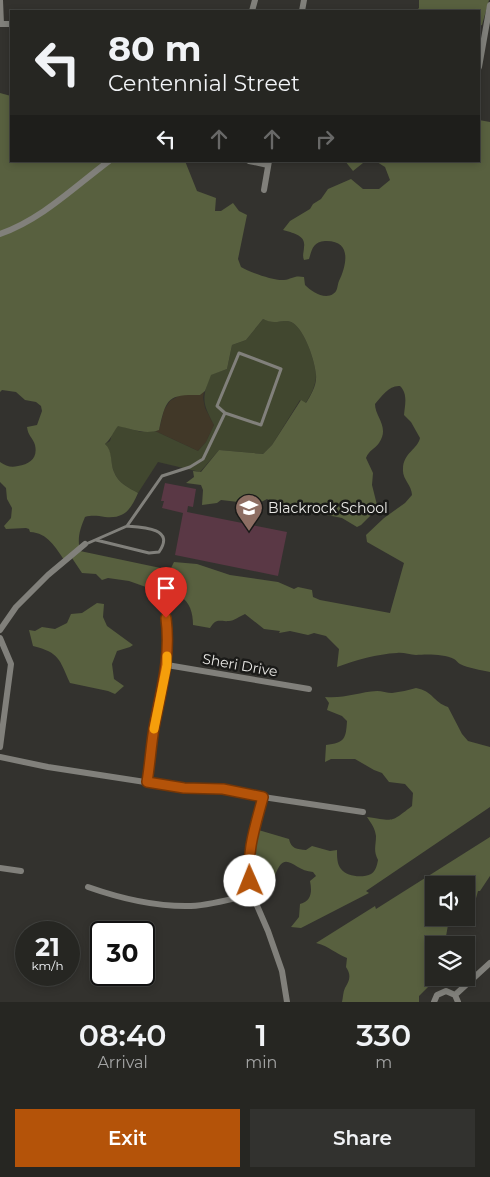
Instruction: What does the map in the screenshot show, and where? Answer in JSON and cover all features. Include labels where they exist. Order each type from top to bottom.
[{"type":"street","points":[[0,0],[1,24]]},
{"type":"street","points":[[480,61],[490,5]]},
{"type":"street","points":[[0,234],[20,227],[53,205],[108,162]]},
{"type":"street","points":[[264,190],[268,163]]},
{"type":"street","points":[[0,630],[16,607],[48,575],[85,544]]},
{"type":"street","points":[[147,782],[154,728],[167,665],[166,618]]},
{"type":"street","points":[[0,638],[11,664],[0,747]]},
{"type":"street","name":"Sheri Drive","points":[[167,665],[309,690]]},
{"type":"street","points":[[0,758],[184,788],[223,789],[363,812]]},
{"type":"street","points":[[263,797],[252,837],[248,868],[252,894],[282,971],[286,1002]]},
{"type":"street","points":[[0,868],[21,871]]},
{"type":"street","points":[[88,887],[128,900],[158,905],[192,906],[252,894]]},
{"type":"street","points":[[455,994],[490,963]]},
{"type":"street","points":[[434,1002],[435,997],[441,992],[448,991],[455,994],[458,1002]]},
{"type":"lane","points":[[239,353],[282,369],[261,425],[225,414],[217,406],[239,353]]},
{"type":"lane","points":[[128,526],[162,476],[190,467],[203,459],[225,414]]},
{"type":"lane","points":[[85,544],[128,526],[156,529],[162,534],[163,540],[159,552],[149,554],[96,540]]},
{"type":"shaded area","points":[[204,391],[205,408],[214,425],[206,442],[198,451],[155,431],[159,430],[164,410],[170,401],[180,395],[200,395]]},
{"type":"green space","points":[[419,0],[489,0],[482,25],[480,26],[480,10],[417,10],[419,8]]},
{"type":"green space","points":[[0,93],[10,96],[10,162],[185,162],[197,191],[216,198],[215,211],[221,211],[233,203],[239,211],[247,215],[238,259],[241,267],[255,274],[274,279],[284,280],[304,277],[305,285],[314,292],[326,296],[335,293],[337,290],[345,261],[343,249],[340,244],[334,242],[321,242],[314,247],[309,259],[304,260],[304,243],[301,237],[283,230],[290,221],[310,209],[328,189],[351,179],[363,189],[379,189],[390,180],[385,167],[377,162],[480,162],[480,120],[490,122],[490,672],[459,664],[454,659],[445,656],[399,653],[367,658],[337,667],[339,649],[326,636],[290,631],[279,633],[280,631],[264,629],[245,614],[231,621],[216,621],[210,628],[193,625],[190,608],[180,596],[172,598],[129,581],[108,578],[102,580],[96,574],[82,573],[72,558],[65,561],[54,546],[42,535],[30,532],[26,528],[6,529],[4,526],[11,518],[12,508],[7,499],[6,488],[0,482],[0,462],[6,466],[13,467],[26,464],[32,460],[36,450],[27,427],[37,425],[42,411],[41,406],[36,402],[25,400],[16,392],[2,390],[0,392]],"holes":[[[263,319],[291,322],[302,333],[309,347],[315,369],[316,382],[312,393],[306,403],[301,400],[272,445],[263,454],[219,450],[201,472],[193,471],[194,477],[186,483],[201,485],[203,490],[202,505],[217,503],[221,500],[257,504],[267,499],[277,505],[342,518],[357,527],[374,512],[377,505],[372,485],[373,473],[366,458],[379,443],[383,432],[375,404],[389,389],[400,386],[405,396],[404,415],[411,422],[420,438],[419,442],[405,459],[404,464],[403,473],[412,495],[366,535],[367,542],[404,563],[390,613],[320,600],[313,597],[312,590],[298,587],[294,589],[278,582],[230,575],[197,564],[174,562],[170,570],[80,551],[80,534],[85,517],[122,515],[133,504],[138,493],[118,479],[108,447],[105,444],[118,426],[144,432],[159,430],[166,405],[170,400],[174,397],[200,395],[205,391],[211,375],[227,369],[232,345],[246,340]]]},
{"type":"green space","points":[[346,162],[377,162],[363,163],[353,171]]},
{"type":"green space","points":[[263,319],[273,322],[288,321],[297,327],[309,347],[316,375],[314,386],[307,401],[305,404],[300,400],[272,445],[263,454],[219,450],[200,472],[158,462],[138,493],[121,482],[114,472],[109,450],[105,444],[110,441],[118,425],[141,432],[155,431],[198,451],[206,442],[214,425],[204,401],[210,375],[227,369],[232,345],[246,340]]},
{"type":"green space","points":[[97,603],[104,604],[103,617],[107,626],[133,645],[117,651],[112,664],[114,679],[124,686],[115,694],[70,683],[61,663],[54,654],[33,646],[29,630],[35,631],[42,627],[55,629],[67,623],[71,614],[82,613]]},
{"type":"green space","points":[[416,688],[422,689],[448,707],[462,734],[468,741],[490,747],[490,807],[366,891],[369,893],[301,928],[291,927],[299,917],[300,904],[309,898],[311,892],[310,881],[316,876],[313,872],[285,862],[281,864],[273,882],[267,879],[251,881],[251,853],[255,829],[289,839],[291,845],[297,849],[306,850],[312,846],[330,851],[337,850],[339,865],[347,874],[360,876],[373,873],[378,860],[375,851],[376,836],[374,828],[367,817],[388,820],[395,818],[412,806],[413,793],[405,784],[389,782],[382,773],[355,759],[331,759],[325,762],[326,745],[337,743],[343,739],[347,721],[342,716],[327,710],[329,703],[325,697],[377,691],[392,693]]},
{"type":"green space","points":[[490,837],[490,876],[480,891],[478,891],[475,902],[475,876],[428,876]]},
{"type":"green space","points":[[425,878],[425,926],[448,926],[446,936],[425,936],[425,986],[429,986],[419,996],[419,1002],[342,1002],[349,978],[346,967],[347,958],[316,943],[375,906],[376,909]]},
{"type":"building","points":[[165,483],[196,489],[193,507],[188,506],[187,512],[287,532],[278,576],[175,555],[183,513],[162,508],[164,501],[161,501]]},
{"type":"slow traffic","points":[[154,729],[167,665],[167,656]]},
{"type":"place","name":"Blackrock School","points":[[249,532]]},
{"type":"route","points":[[166,618],[167,665],[154,728],[147,782],[184,788],[223,789],[263,797],[252,837],[248,868],[250,881]]}]
